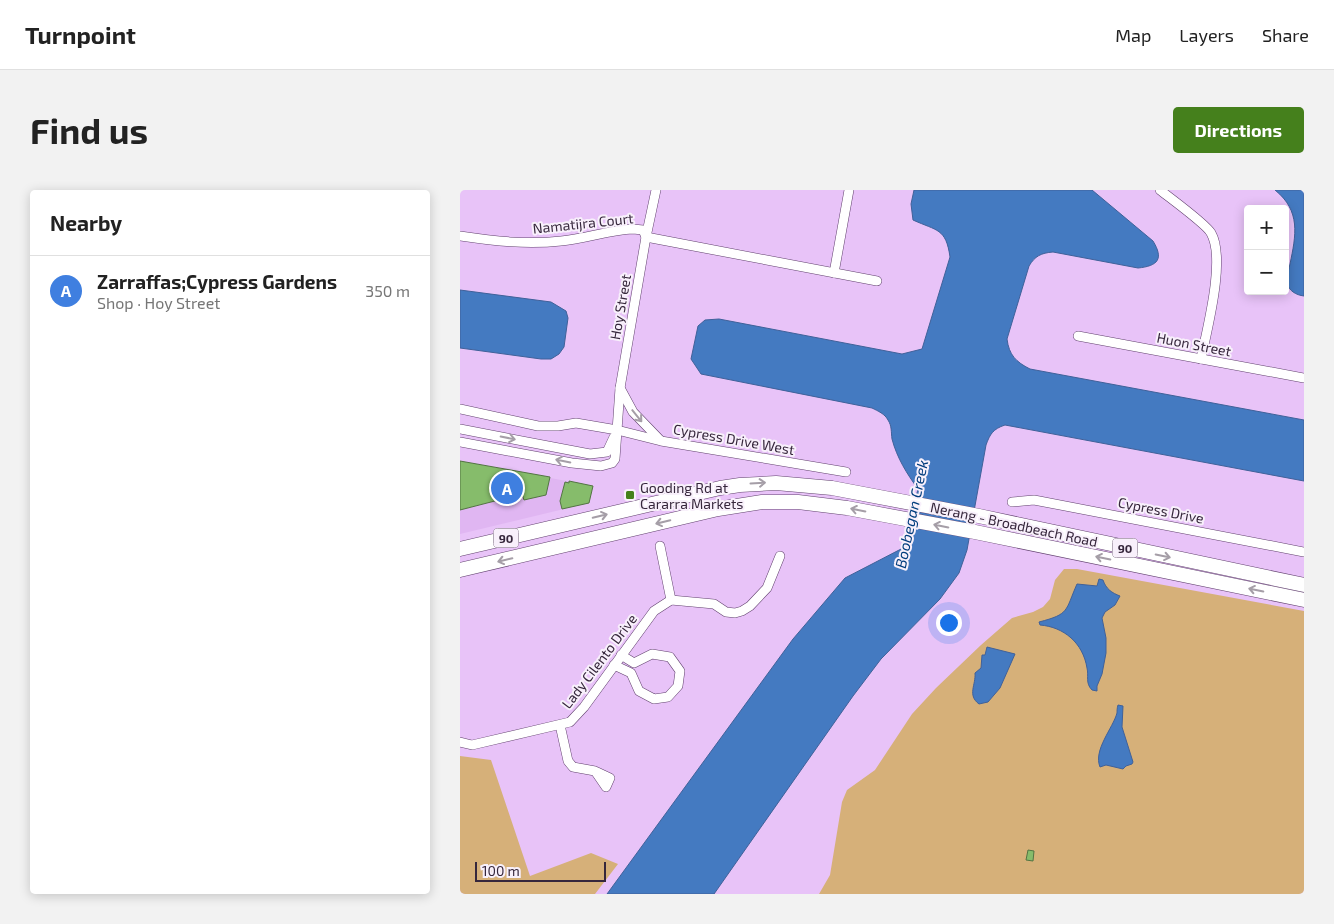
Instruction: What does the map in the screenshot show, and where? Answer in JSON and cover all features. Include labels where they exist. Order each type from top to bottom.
[{"type":"main road","name":"Nerang - Broadbeach Road","points":[[460,549],[698,492],[740,485],[801,484],[832,488],[979,516],[1304,585]]},
{"type":"main road","name":"Nerang - Broadbeach Road","points":[[460,570],[718,509],[750,503],[779,502],[824,504],[976,532],[1304,600]]},
{"type":"street","name":"Hoy Street","points":[[460,442],[572,463],[602,466],[612,463],[615,459],[620,388],[656,190]]},
{"type":"street","points":[[834,273],[849,190]]},
{"type":"street","points":[[1160,190],[1210,232],[1217,249],[1216,277],[1201,359]]},
{"type":"street","name":"Namatijra Court","points":[[460,236],[499,242],[534,243],[563,241],[624,229],[634,229],[643,230],[646,237]]},
{"type":"street","points":[[646,237],[877,281]]},
{"type":"street","name":"Huon Street","points":[[1078,336],[1304,378]]},
{"type":"street","points":[[620,388],[633,412],[661,441]]},
{"type":"street","name":"Cypress Drive West","points":[[460,409],[538,426],[558,426],[576,423],[617,430],[661,441],[846,472]]},
{"type":"street","name":"Hoy Street","points":[[460,429],[590,454],[607,452],[617,430]]},
{"type":"street","name":"Cypress Drive","points":[[1012,502],[1034,500],[1304,552]]},
{"type":"street","points":[[660,546],[671,600],[714,604],[726,612],[735,613],[750,606],[767,588],[780,556]]},
{"type":"street","name":"Lady Cilento Drive","points":[[460,742],[472,745],[570,722],[576,717],[654,611],[671,600]]},
{"type":"street","points":[[614,665],[631,673],[639,692],[654,699],[668,696],[678,686],[680,671],[670,657],[652,654],[634,663],[621,655]]},
{"type":"street","points":[[560,725],[568,762],[573,767],[595,771]]},
{"type":"shaded area","points":[[460,461],[593,486],[589,503],[460,534]]},
{"type":"shaded area","points":[[1064,569],[1077,569],[1304,611],[1304,894],[819,894],[830,875],[842,802],[847,790],[875,770],[912,714],[981,645],[1012,618],[1043,607],[1050,599],[1055,580]]},
{"type":"shaded area","points":[[460,756],[491,760],[530,876],[591,853],[618,864],[595,894],[460,894]]},
{"type":"water","points":[[914,190],[1092,190],[1153,241],[1158,253],[1157,260],[1150,265],[1138,268],[1053,252],[1036,257],[1029,266],[1007,339],[1009,349],[1014,357],[1030,369],[1304,420],[1304,481],[1005,425],[998,428],[991,435],[986,445],[967,550],[959,573],[940,599],[881,659],[714,894],[607,894],[793,639],[845,578],[903,548],[918,489],[906,472],[894,446],[890,425],[883,414],[872,408],[701,374],[691,359],[698,326],[705,320],[719,319],[902,354],[922,349],[950,257],[943,235],[913,220],[911,204]]},
{"type":"water","points":[[1275,190],[1304,190],[1304,296],[1298,295],[1289,288],[1289,267],[1295,233],[1293,215],[1289,205]]},
{"type":"water","points":[[460,290],[551,302],[566,311],[568,318],[564,347],[559,354],[551,359],[460,348]]},
{"type":"water","points":[[1099,579],[1103,580],[1110,590],[1120,596],[1115,605],[1105,612],[1102,618],[1106,638],[1106,653],[1097,691],[1092,690],[1089,685],[1085,659],[1077,644],[1064,633],[1049,626],[1040,625],[1039,622],[1061,614],[1065,610],[1077,584],[1097,586]]},
{"type":"water","points":[[987,647],[1015,654],[1000,688],[988,702],[979,704],[973,697],[975,673],[981,668],[982,655],[985,655]]},
{"type":"water","points":[[1118,705],[1123,706],[1122,727],[1133,762],[1123,769],[1106,765],[1100,767],[1099,754],[1101,746],[1115,719]]},
{"type":"building","points":[[460,461],[550,477],[546,495],[524,500],[522,494],[460,510]]},
{"type":"building","points":[[569,481],[593,486],[589,503],[562,509],[560,501],[565,482],[569,483]]},
{"type":"building","points":[[1028,850],[1034,851],[1033,861],[1026,860]]},
{"type":"place","name":"Zarraffas;Cypress Gardens","points":[[507,488]]},
{"type":"place","name":"Gooding Rd at Cararra Markets","points":[[630,495]]},
{"type":"water label","name":"Boobegan Creek","points":[[911,514]]}]
